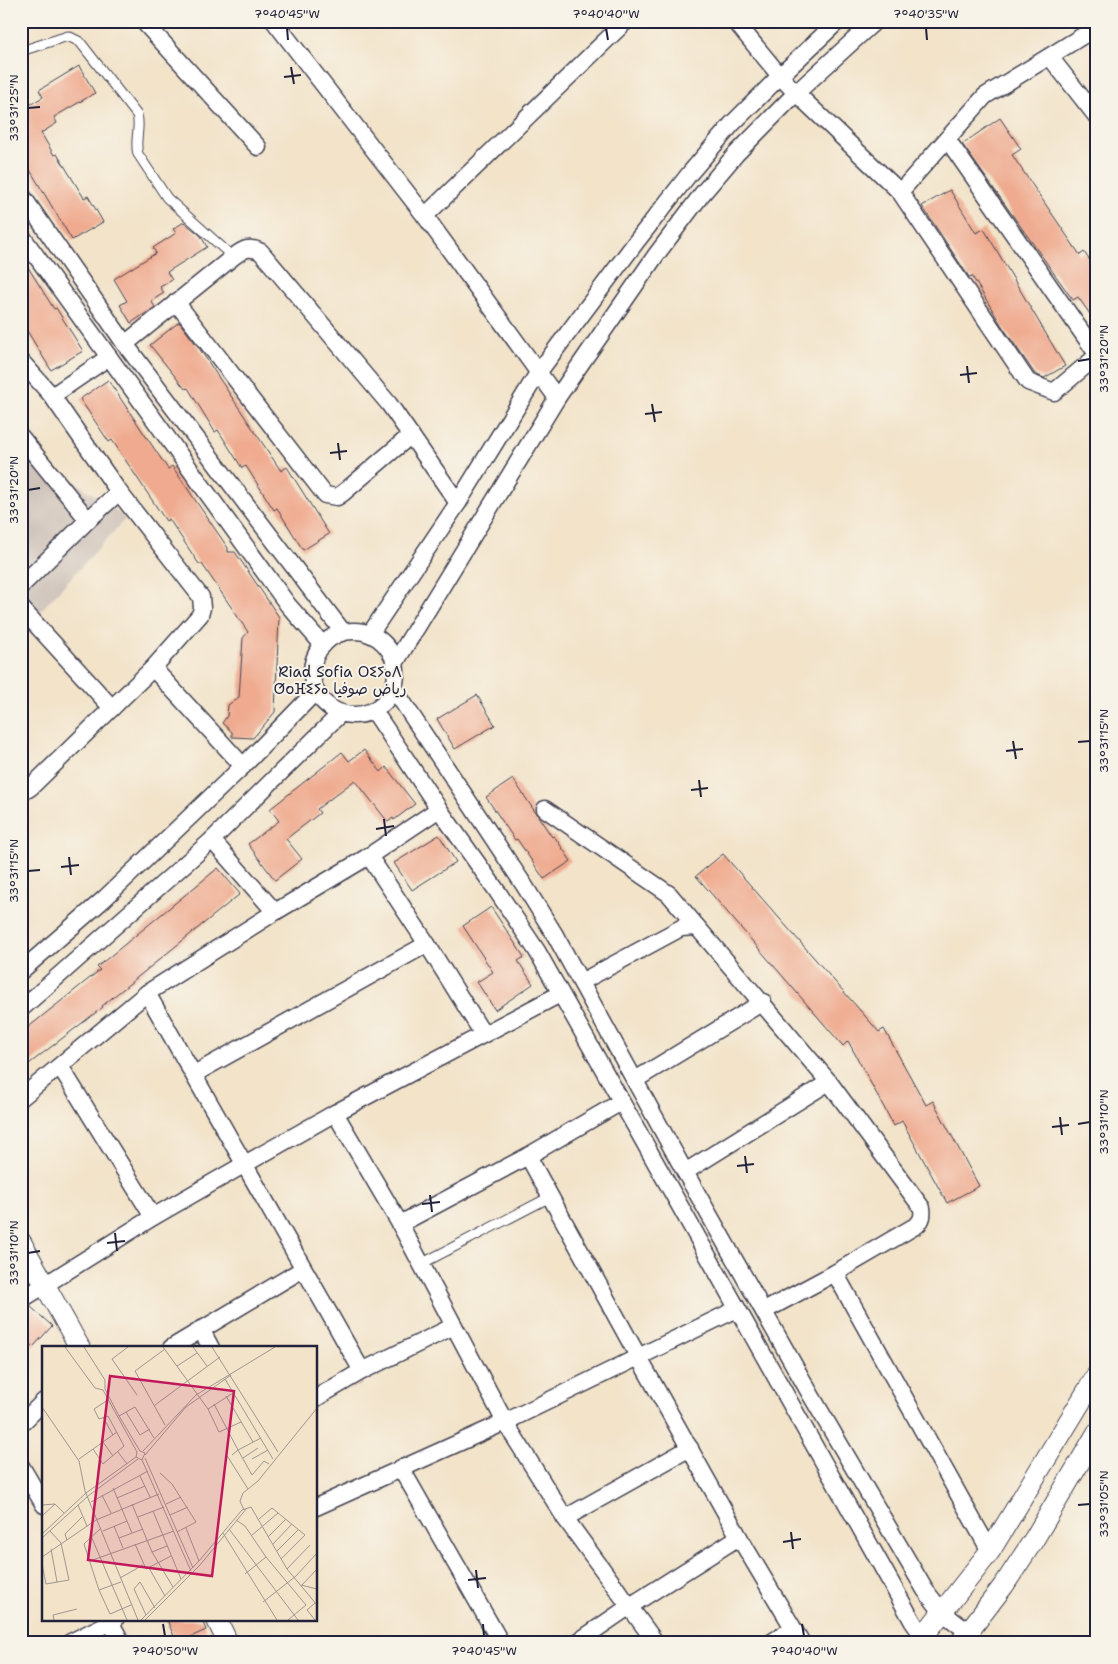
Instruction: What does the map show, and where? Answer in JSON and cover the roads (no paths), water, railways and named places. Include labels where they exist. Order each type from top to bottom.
[{"type":"street","points":[[143,21],[258,147]]},
{"type":"street","points":[[274,21],[425,216],[556,398]]},
{"type":"street","points":[[425,216],[626,21]]},
{"type":"street","points":[[735,21],[796,93],[900,192],[1028,382],[1054,392],[1097,355],[947,139]]},
{"type":"street","points":[[370,634],[458,503],[538,373],[690,173],[732,124],[838,21]]},
{"type":"street","points":[[395,663],[556,398],[702,194],[736,154],[796,93],[875,21]]},
{"type":"street","points":[[900,192],[986,96],[1097,27]]},
{"type":"street","points":[[1050,57],[1097,117]]},
{"type":"street","points":[[21,194],[125,344],[343,632]]},
{"type":"street","points":[[21,235],[288,605],[322,645]]},
{"type":"street","points":[[125,344],[233,257],[249,248],[255,248],[261,252],[380,392],[458,503]]},
{"type":"street","points":[[176,302],[325,495],[337,497],[343,494],[411,434]]},
{"type":"street","points":[[52,396],[109,356]]},
{"type":"street","points":[[21,361],[52,396],[119,492],[201,597],[202,602],[200,614],[153,668],[31,788],[28,789],[21,784]]},
{"type":"street","points":[[21,437],[88,520]]},
{"type":"street","points":[[21,586],[119,492]]},
{"type":"street","points":[[21,608],[112,708]]},
{"type":"street","points":[[361,631],[370,634],[382,641],[390,651],[395,663],[394,689],[385,702],[374,710],[357,715],[341,713],[326,705],[316,691],[312,675],[314,659],[322,645],[332,637],[343,632],[361,631]]},
{"type":"street","points":[[153,668],[243,766]]},
{"type":"street","points":[[394,689],[555,935],[685,1172],[812,1397],[925,1590],[964,1637],[1004,1585],[1033,1541],[1097,1433]]},
{"type":"street","points":[[21,971],[104,899],[243,766],[316,691]]},
{"type":"street","points":[[374,710],[537,952],[923,1641],[942,1612],[990,1551],[1097,1375]]},
{"type":"street","points":[[21,1009],[212,840],[341,713]]},
{"type":"street","points":[[21,1098],[146,993],[369,856],[439,809]]},
{"type":"street","points":[[546,810],[669,894],[830,1082],[922,1208],[921,1221],[917,1225],[835,1273],[764,1311]]},
{"type":"street","points":[[212,840],[275,912]]},
{"type":"street","points":[[369,856],[427,944],[482,1034]]},
{"type":"street","points":[[581,982],[680,928],[696,927]]},
{"type":"street","points":[[194,1074],[427,944]]},
{"type":"street","points":[[146,993],[362,1371]]},
{"type":"street","points":[[21,1300],[153,1217],[245,1164],[335,1113],[560,994]]},
{"type":"street","points":[[635,1080],[763,1002]]},
{"type":"street","points":[[60,1066],[153,1217]]},
{"type":"street","points":[[685,1172],[830,1082]]},
{"type":"street","points":[[400,1224],[528,1156],[620,1102]]},
{"type":"street","points":[[335,1113],[400,1224],[505,1422],[565,1518],[656,1643]]},
{"type":"street","points":[[528,1156],[639,1358],[797,1636],[770,1643]]},
{"type":"street","points":[[21,1242],[79,1346]]},
{"type":"street","points":[[174,1346],[303,1269]]},
{"type":"street","points":[[835,1273],[990,1551]]},
{"type":"street","points":[[318,1506],[505,1422],[737,1309]]},
{"type":"street","points":[[318,1397],[362,1371],[454,1326]]},
{"type":"street","points":[[201,1329],[210,1346]]},
{"type":"street","points":[[21,1424],[42,1403]]},
{"type":"street","points":[[565,1518],[690,1448]]},
{"type":"street","points":[[21,1466],[42,1502]]},
{"type":"street","points":[[401,1468],[500,1642]]},
{"type":"street","points":[[576,1643],[630,1606],[740,1537]]},
{"type":"street","points":[[70,1643],[109,1622]]},
{"type":"street","points":[[112,1622],[122,1643]]},
{"type":"street","points":[[218,1622],[228,1643]]},
{"type":"lane","points":[[21,51],[68,36],[80,42],[137,115],[139,123],[136,146],[138,154],[165,195],[233,257]]},
{"type":"lane","points":[[421,1264],[550,1197]]},
{"type":"district","name":"Riad Sofia ⵔⵉⵢⴰⴷ ⵚoⴼⵉⵢⴰ رياض صوفيا","points":[[340,680]]}]
